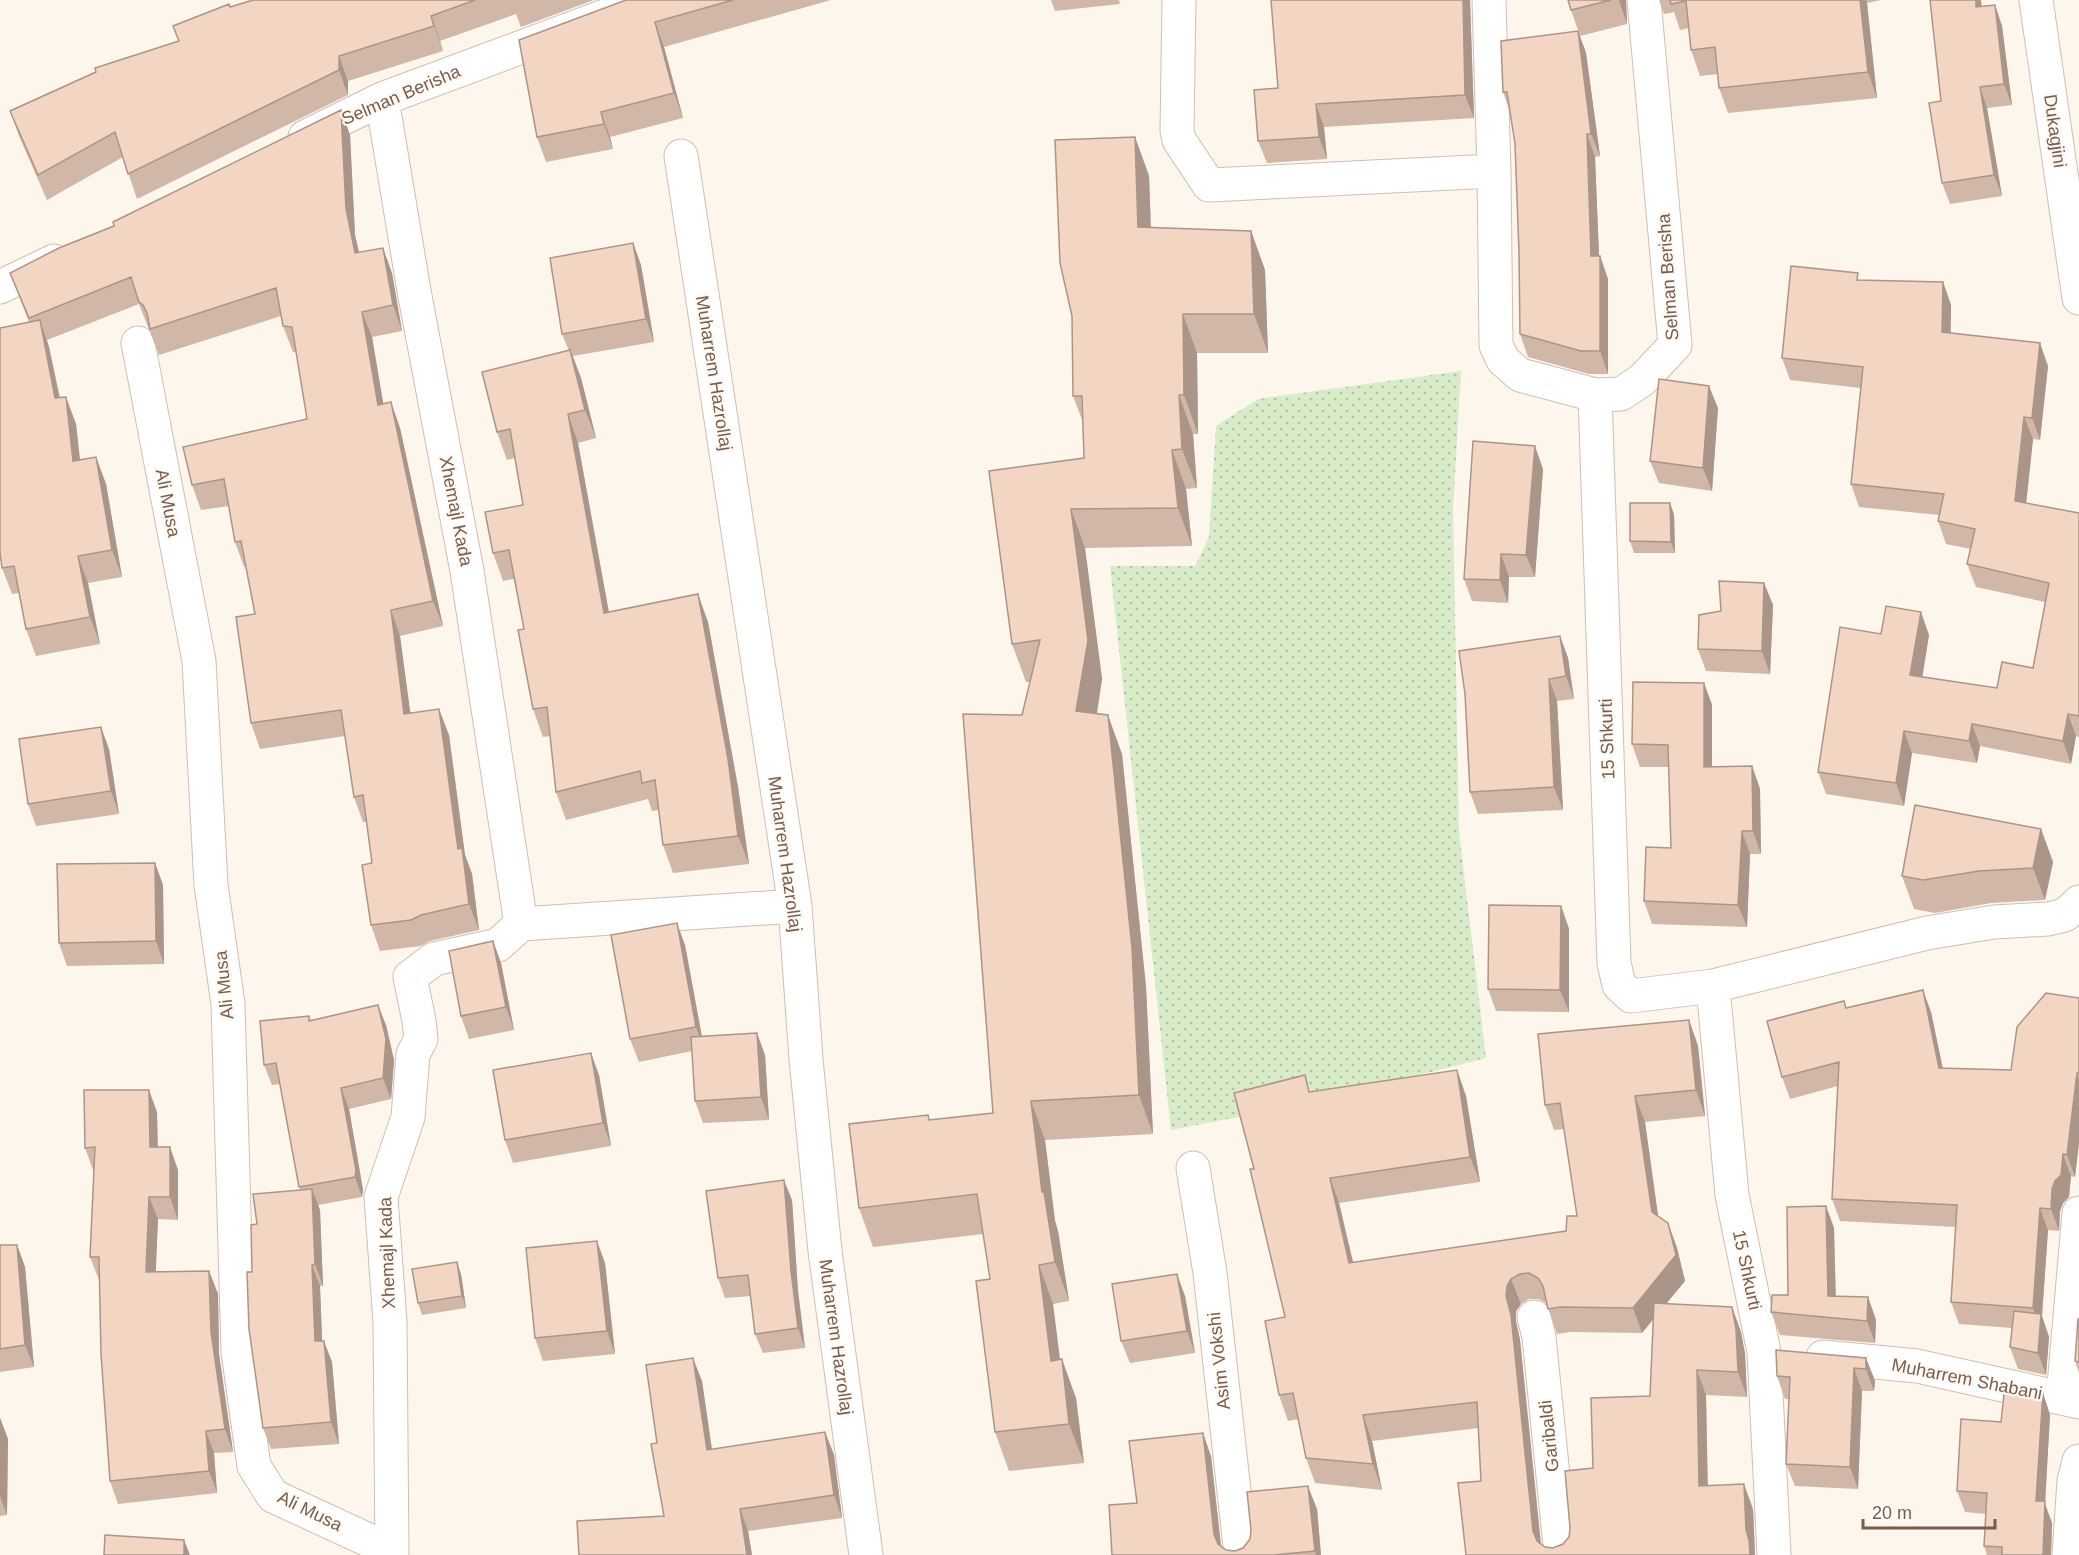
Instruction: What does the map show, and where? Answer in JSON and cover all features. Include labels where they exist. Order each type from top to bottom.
[{"type":"street","name":"Selman Berisha","points":[[276,151],[382,99],[648,0]]},
{"type":"street","points":[[1179,0],[1177,131],[1179,140],[1209,185],[1494,171]]},
{"type":"street","name":"Selman Berisha","points":[[1489,0],[1496,345],[1503,360],[1520,375],[1595,394],[1621,394],[1642,380],[1676,345],[1644,0]]},
{"type":"street","name":"Dukagjini","points":[[2036,0],[2079,298]]},
{"type":"street","name":"Xhemajl Kada","points":[[382,99],[414,291],[467,571],[521,924],[498,945],[434,959],[410,977],[421,1039],[413,1054],[408,1117],[381,1197],[390,1322],[392,1553]]},
{"type":"street","name":"Muharrem Hazrollaj","points":[[681,156],[795,906],[806,1059],[825,1251],[866,1555]]},
{"type":"street","points":[[0,287],[85,245]]},
{"type":"street","name":"Ali Musa","points":[[138,343],[199,661],[211,885],[228,1004],[238,1352],[254,1466],[273,1496],[392,1553]]},
{"type":"street","name":"15 Shkurti","points":[[1595,394],[1614,963],[1619,986],[1631,996],[1713,986],[1928,933],[1994,922],[2048,920],[2065,915],[2079,902]]},
{"type":"street","points":[[521,924],[795,906]]},
{"type":"street","name":"15 Shkurti","points":[[1713,986],[1732,1195],[1784,1354],[1774,1555]]},
{"type":"street","name":"Asim Vokshi","points":[[1193,1168],[1210,1273],[1241,1555]]},
{"type":"street","name":"Muharrem Shabani","points":[[1784,1354],[1917,1366],[2071,1399],[2079,1213]]},
{"type":"street","name":"Garibaldi","points":[[1534,1317],[1539,1337],[1561,1555]]},
{"type":"street","points":[[2069,1555],[2074,1481],[2079,1461]]},
{"type":"green space","points":[[1461,371],[1453,510],[1459,832],[1486,1058],[1296,1106],[1171,1130],[1110,566],[1195,566],[1209,537],[1216,426],[1258,399]]},
{"type":"building","points":[[253,0],[475,0],[431,16],[434,26],[339,56],[339,70],[128,174],[115,132],[38,175],[10,111],[96,72],[95,68],[179,41],[173,26],[229,4],[230,7]]},
{"type":"building","points":[[626,0],[733,0],[655,22],[674,93],[601,112],[604,124],[537,137],[519,40]]},
{"type":"building","points":[[1271,0],[1463,0],[1465,95],[1316,104],[1319,137],[1258,141],[1254,90],[1278,88]]},
{"type":"building","points":[[1568,0],[1611,0],[1571,10]]},
{"type":"building","points":[[1670,0],[1860,0],[1868,72],[1719,88],[1715,47],[1691,50],[1686,1],[1671,4]]},
{"type":"building","points":[[1930,0],[1976,0],[1976,7],[1995,5],[2004,84],[1980,87],[1994,175],[1942,183],[1929,103],[1941,101]]},
{"type":"building","points":[[1578,31],[1591,134],[1587,134],[1591,256],[1600,256],[1600,351],[1581,351],[1520,334],[1515,144],[1507,92],[1503,92],[1501,41]]},
{"type":"building","points":[[341,110],[346,209],[355,253],[383,248],[393,305],[362,312],[378,405],[391,402],[433,601],[391,610],[404,714],[439,709],[458,849],[462,848],[469,904],[421,915],[411,920],[371,925],[362,865],[372,863],[363,795],[354,797],[341,710],[251,723],[236,617],[255,614],[241,541],[235,542],[224,479],[192,485],[183,447],[307,419],[292,327],[283,326],[276,288],[150,329],[147,313],[139,302],[131,277],[29,318],[10,273],[59,248],[114,226],[113,222]]},
{"type":"building","points":[[1135,137],[1138,227],[1251,231],[1254,314],[1183,314],[1184,395],[1179,395],[1182,449],[1172,450],[1178,508],[1071,509],[1088,640],[1076,711],[1108,715],[1132,948],[1139,1095],[1031,1101],[1042,1192],[1044,1192],[1055,1262],[1039,1265],[1051,1361],[1062,1359],[1069,1424],[995,1432],[976,1281],[990,1279],[977,1194],[859,1208],[849,1124],[928,1115],[929,1120],[993,1113],[963,714],[1022,715],[1040,640],[1012,644],[989,471],[1084,458],[1082,396],[1073,396],[1072,316],[1060,263],[1055,140]]},
{"type":"building","points":[[633,243],[646,319],[562,334],[550,258]]},
{"type":"building","points":[[1791,266],[1858,273],[1857,280],[1943,282],[1942,332],[2040,343],[2032,418],[2024,417],[2015,501],[2079,513],[2079,716],[2068,714],[2063,741],[1972,724],[1969,741],[1904,731],[1896,783],[1818,772],[1840,627],[1881,634],[1886,606],[1921,612],[1910,675],[1997,688],[2002,662],[2033,668],[2049,583],[1967,564],[1975,529],[1938,521],[1944,494],[1851,484],[1863,367],[1782,358]]},
{"type":"building","points":[[40,320],[55,398],[66,397],[73,461],[96,457],[112,550],[78,556],[90,617],[26,629],[14,566],[2,568],[0,552],[0,328]]},
{"type":"building","points":[[570,350],[585,410],[568,414],[604,613],[698,594],[728,759],[738,836],[663,845],[655,780],[642,783],[640,771],[556,792],[547,707],[533,709],[518,630],[524,629],[509,550],[493,553],[485,512],[523,505],[510,429],[497,432],[482,372]]},
{"type":"building","points":[[1659,379],[1709,386],[1703,468],[1650,461]]},
{"type":"building","points":[[1473,441],[1535,446],[1526,555],[1501,554],[1500,580],[1464,579]]},
{"type":"building","points":[[1630,503],[1670,503],[1671,542],[1630,541]]},
{"type":"building","points":[[1719,581],[1764,583],[1762,651],[1698,649],[1699,615],[1721,611]]},
{"type":"building","points":[[1560,636],[1566,676],[1549,679],[1554,787],[1470,792],[1465,694],[1459,651]]},
{"type":"building","points":[[1633,682],[1704,683],[1704,767],[1752,766],[1753,831],[1742,831],[1738,905],[1644,901],[1646,847],[1671,848],[1668,745],[1632,744]]},
{"type":"building","points":[[101,727],[111,791],[28,804],[19,739]]},
{"type":"building","points":[[1915,805],[2041,829],[2033,868],[1979,871],[1923,880],[1902,876]]},
{"type":"building","points":[[155,863],[156,941],[59,943],[57,864]]},
{"type":"building","points":[[1489,905],[1561,906],[1560,990],[1488,989]]},
{"type":"building","points":[[677,923],[696,1027],[630,1039],[611,935]]},
{"type":"building","points":[[493,941],[506,1007],[461,1016],[449,951]]},
{"type":"building","points":[[1923,990],[1939,1068],[2011,1070],[2017,1027],[2046,993],[2079,998],[2079,1073],[2077,1073],[2067,1155],[2063,1154],[2061,1175],[2055,1181],[2052,1189],[2051,1209],[2040,1208],[2033,1308],[1951,1302],[1957,1205],[1832,1199],[1839,1062],[1782,1077],[1767,1021],[1844,1001],[1846,1008]]},
{"type":"building","points":[[378,1005],[386,1039],[383,1078],[341,1088],[356,1170],[355,1177],[299,1187],[276,1063],[264,1065],[260,1021],[309,1016],[309,1021]]},
{"type":"building","points":[[1689,1020],[1696,1090],[1635,1096],[1652,1212],[1668,1223],[1676,1255],[1633,1308],[1560,1307],[1548,1309],[1543,1286],[1538,1278],[1529,1273],[1520,1274],[1511,1279],[1507,1286],[1506,1296],[1511,1315],[1533,1531],[1537,1541],[1545,1547],[1553,1548],[1563,1544],[1569,1537],[1565,1471],[1593,1468],[1591,1398],[1650,1396],[1654,1303],[1732,1307],[1736,1329],[1738,1372],[1697,1370],[1699,1486],[1744,1484],[1746,1530],[1750,1555],[1466,1555],[1458,1483],[1481,1481],[1477,1402],[1363,1415],[1373,1464],[1306,1458],[1293,1393],[1279,1395],[1265,1321],[1285,1317],[1250,1169],[1254,1169],[1234,1093],[1305,1075],[1309,1092],[1457,1070],[1470,1157],[1330,1178],[1349,1263],[1566,1231],[1567,1216],[1577,1216],[1560,1103],[1545,1105],[1538,1034]]},
{"type":"building","points":[[757,1033],[761,1097],[695,1101],[691,1037]]},
{"type":"building","points":[[591,1053],[603,1123],[505,1140],[493,1070]]},
{"type":"building","points":[[84,1090],[149,1090],[150,1147],[170,1147],[170,1197],[149,1197],[146,1272],[209,1271],[211,1332],[225,1429],[206,1431],[209,1471],[110,1481],[101,1354],[99,1257],[90,1257],[95,1147],[85,1148]]},
{"type":"building","points":[[784,1180],[798,1328],[755,1334],[748,1275],[718,1278],[706,1191]]},
{"type":"building","points":[[312,1189],[315,1341],[324,1341],[331,1422],[263,1428],[249,1329],[247,1272],[252,1272],[251,1225],[257,1224],[253,1194]]},
{"type":"building","points":[[1826,1206],[1828,1296],[1868,1297],[1867,1321],[1771,1312],[1772,1295],[1788,1295],[1787,1207]]},
{"type":"building","points":[[597,1241],[607,1331],[535,1338],[526,1248]]},
{"type":"building","points":[[0,1245],[17,1245],[25,1345],[0,1349]]},
{"type":"building","points":[[457,1262],[462,1296],[418,1303],[412,1269]]},
{"type":"building","points":[[1177,1274],[1187,1331],[1121,1341],[1112,1284]]},
{"type":"building","points":[[2014,1311],[2041,1314],[2038,1353],[2010,1347]]},
{"type":"building","points":[[2079,1319],[2079,1362],[2075,1361]]},
{"type":"building","points":[[1776,1350],[1866,1358],[1866,1369],[1854,1368],[1850,1467],[1786,1464],[1790,1377],[1777,1376]]},
{"type":"building","points":[[693,1358],[707,1450],[825,1432],[834,1495],[740,1509],[747,1555],[579,1555],[577,1521],[664,1516],[651,1444],[657,1443],[646,1365]]},
{"type":"building","points":[[2005,1385],[2043,1393],[2036,1501],[2045,1501],[2043,1555],[2002,1555],[2002,1547],[1984,1546],[1987,1493],[1957,1491],[1961,1419],[2001,1422]]},
{"type":"building","points":[[1203,1433],[1214,1534],[1218,1544],[1226,1550],[1235,1551],[1243,1548],[1250,1539],[1247,1492],[1308,1486],[1315,1551],[1273,1555],[1112,1555],[1109,1505],[1137,1503],[1129,1441]]},
{"type":"building","points":[[105,1535],[184,1540],[184,1555],[104,1555]]}]
